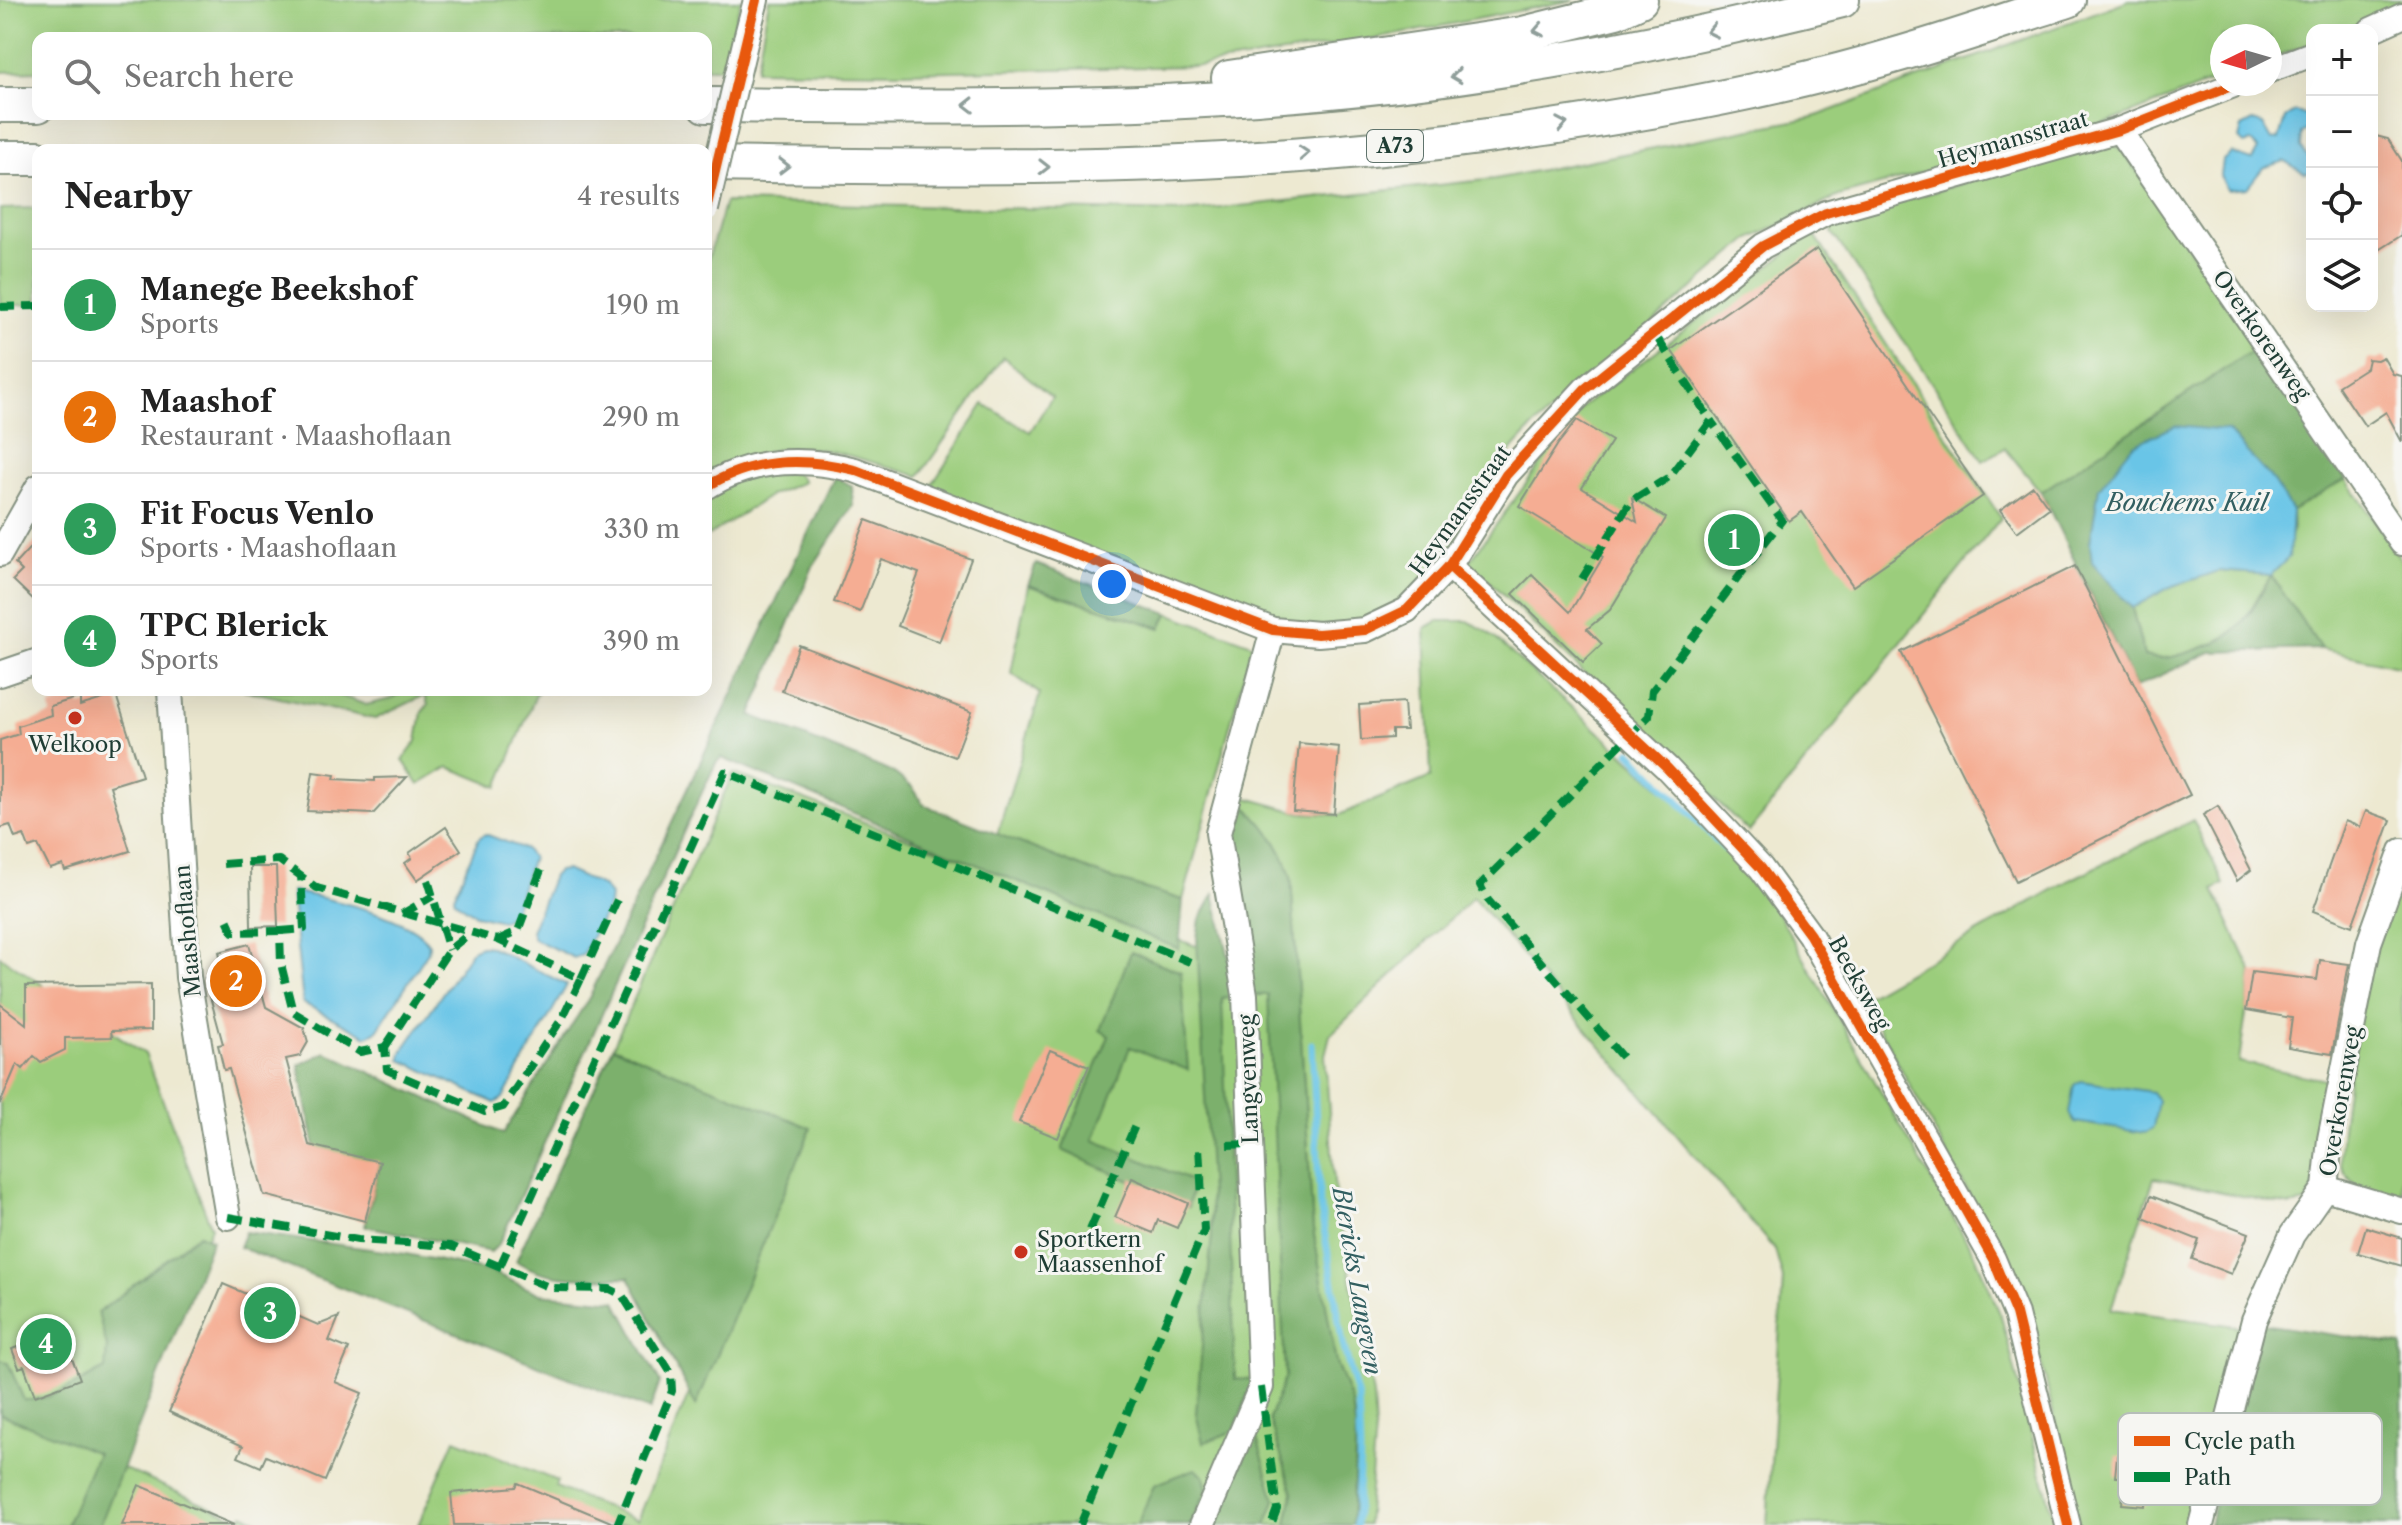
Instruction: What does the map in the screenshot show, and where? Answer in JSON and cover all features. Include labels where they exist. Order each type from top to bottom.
[{"type":"highway","points":[[1131,103],[1222,79],[1523,34],[1616,11],[1640,0]]},
{"type":"highway","points":[[712,105],[1131,103],[1260,97],[1493,72],[1629,48],[1842,0]]},
{"type":"highway","name":"A73","points":[[712,164],[1072,167],[1367,149],[1510,133],[1774,85],[1902,54],[2068,0]]},
{"type":"highway","points":[[0,105],[32,105]]},
{"type":"highway","points":[[0,158],[32,158]]},
{"type":"street","points":[[712,184],[756,0]]},
{"type":"street","points":[[2378,27],[2402,16]]},
{"type":"street","points":[[2282,65],[2306,56]]},
{"type":"street","name":"Heymansstraat","points":[[712,483],[728,474],[787,461],[844,467],[1273,630],[1318,634],[1365,630],[1407,610],[1449,566],[1506,475],[1585,389],[1763,246],[1826,213],[2119,130],[2210,94]]},
{"type":"street","name":"Overkorenweg","points":[[2119,130],[2402,543]]},
{"type":"street","points":[[0,554],[32,498]]},
{"type":"street","name":"Beeksweg","points":[[1449,566],[1667,768],[1761,868],[1810,935],[1993,1259],[2016,1314],[2029,1360],[2068,1525]]},
{"type":"street","name":"Langvenweg","points":[[1202,1525],[1261,1387],[1245,995],[1218,833],[1273,630]]},
{"type":"street","points":[[0,674],[32,663]]},
{"type":"street","name":"Maashoflaan","points":[[170,696],[188,977],[228,1217]]},
{"type":"street","name":"Overkorenweg","points":[[2230,1413],[2254,1320],[2292,1235],[2325,1188],[2330,1139],[2369,943],[2402,851]]},
{"type":"street","points":[[2325,1188],[2402,1211]]},
{"type":"street","name":"Overkorenweg","points":[[2201,1525],[2206,1505]]},
{"type":"green space","points":[[0,0],[741,0],[722,68],[712,68],[712,32],[32,32],[32,71],[0,72]]},
{"type":"green space","points":[[769,0],[1574,0],[1375,39],[1199,66],[901,72],[756,70]]},
{"type":"green space","points":[[2129,0],[2402,0],[2402,5],[2359,24],[2306,24],[2306,45],[2282,54],[2282,24],[2210,24],[2210,83],[2112,121],[1839,196],[1748,240],[1534,426],[1506,458],[1452,546],[1421,586],[1402,602],[1368,619],[1329,626],[1276,625],[930,488],[984,404],[1030,432],[1052,397],[1003,357],[919,476],[831,451],[796,447],[761,454],[712,475],[712,246],[725,202],[1183,212],[1495,179],[1814,117]]},
{"type":"green space","points":[[2105,142],[2122,149],[2256,348],[2041,492],[2005,448],[1983,461],[1832,232],[1833,221]]},
{"type":"green space","points":[[32,208],[32,304],[0,306],[0,209]]},
{"type":"green space","points":[[1813,233],[2001,518],[1749,832],[1469,562],[1582,407]]},
{"type":"green space","points":[[2256,348],[2346,479],[2292,511],[2272,480],[2228,431],[2099,488],[2090,543],[2092,561],[2132,608],[2144,656],[2174,657],[2210,645],[2234,632],[2249,614],[2271,575],[2321,649],[2211,652],[2136,687],[2041,492]]},
{"type":"green space","points":[[795,471],[803,482],[771,495],[712,533],[712,494],[738,479]]},
{"type":"green space","points":[[835,476],[852,486],[853,506],[813,566],[751,715],[894,773],[913,788],[924,805],[1109,878],[1183,900],[1179,949],[722,758],[716,763],[688,822],[499,1244],[491,1252],[365,1226],[379,1165],[315,1148],[299,1065],[326,1052],[503,1134],[589,998]]},
{"type":"green space","points":[[2346,479],[2402,561],[2402,667],[2321,649],[2271,576],[2248,614],[2224,638],[2174,657],[2144,656],[2132,608],[2170,587],[2219,571],[2271,575],[2293,529],[2292,511]]},
{"type":"green space","points":[[1036,564],[1168,613],[1161,628],[1028,585]]},
{"type":"green space","points":[[1028,585],[1161,628],[1168,613],[1252,644],[1183,900],[1109,878],[997,835],[1040,694],[1011,673]]},
{"type":"green space","points":[[1438,621],[1468,621],[1488,632],[1668,794],[1734,859],[1779,915],[1976,1257],[2001,1316],[2055,1525],[1767,1525],[1783,1279],[1775,1250],[1473,897],[1330,1035],[1325,1055],[1335,1195],[1373,1395],[1375,1431],[1367,1525],[1352,1525],[1356,1431],[1352,1404],[1336,1364],[1313,1229],[1291,877],[1282,853],[1268,831],[1233,794],[1301,813],[1339,815],[1431,777],[1425,628]]},
{"type":"green space","points":[[271,696],[341,696],[366,705],[396,696],[423,696],[375,719]]},
{"type":"green space","points":[[425,696],[536,696],[498,787],[449,767],[419,785],[403,760],[417,741],[422,712],[428,705]]},
{"type":"green space","name":"Sportkern Maassenhof","points":[[733,773],[1284,979],[1298,1525],[418,1525],[455,1439],[557,1481],[555,1487],[637,1520],[800,1124],[613,1047]]},
{"type":"green space","points":[[1233,794],[1268,831],[1282,853],[1291,877],[1313,1229],[1336,1363],[1352,1404],[1356,1431],[1352,1525],[1287,1525],[1293,1492],[1269,1419],[1285,1376],[1268,995],[1252,995],[1225,848]]},
{"type":"green space","points":[[2193,820],[2224,884],[2214,890],[2252,972],[2239,1062],[2335,1082],[2315,1185],[2306,1203],[2290,1206],[2154,1178],[2111,1309],[2244,1327],[2222,1413],[2118,1413],[2118,1505],[2199,1505],[2194,1525],[2079,1525],[2044,1373],[2025,1310],[2002,1256],[1863,998],[2070,880]]},
{"type":"green space","points":[[2402,869],[2402,1203],[2367,1191],[2352,1182],[2342,1167],[2340,1153],[2352,1059],[2370,961]]},
{"type":"green space","points":[[1214,894],[1238,996],[1222,998],[1235,1379],[1254,1379],[1234,1431],[1203,1443],[1196,1413],[1212,1235],[1197,938],[1200,919]]},
{"type":"green space","points":[[1131,952],[1181,972],[1188,1070],[1130,1047],[1094,1140],[1194,1182],[1188,1207],[1062,1150],[1109,1036],[1100,1030]]},
{"type":"green space","points":[[0,956],[145,1054],[211,1227],[115,1465],[241,1520],[243,1514],[268,1525],[0,1525]]},
{"type":"green space","points":[[613,1047],[811,1128],[696,1406],[629,1277],[557,1276],[516,1261]]},
{"type":"green space","points":[[245,1232],[406,1254],[490,1271],[540,1294],[616,1301],[660,1382],[650,1410],[239,1247]]},
{"type":"green space","points":[[199,1234],[212,1240],[100,1525],[66,1525],[97,1453],[0,1414],[0,1359],[8,1363],[24,1400],[56,1394],[105,1369],[107,1347],[98,1313]]},
{"type":"green space","points":[[2262,1324],[2402,1345],[2402,1525],[2209,1525],[2214,1505],[2382,1505],[2382,1413],[2239,1413]]},
{"type":"green space","points":[[1255,1432],[1275,1500],[1266,1525],[1214,1525]]},
{"type":"green space","points":[[1195,1469],[1204,1475],[1207,1490],[1190,1525],[1137,1525],[1154,1485]]},
{"type":"water","points":[[2295,112],[2306,115],[2301,148],[2306,154],[2306,173],[2284,161],[2263,168],[2247,188],[2227,190],[2221,176],[2223,160],[2232,153],[2252,160],[2258,149],[2251,142],[2244,144],[2239,139],[2242,127],[2253,121],[2263,124],[2272,140],[2279,139],[2285,118]]},
{"type":"water","name":"Bouchems Kuil","points":[[2175,426],[2228,431],[2272,480],[2292,511],[2289,557],[2271,575],[2219,571],[2170,587],[2132,608],[2092,562],[2090,543],[2099,488],[2133,445]]},
{"type":"water","points":[[485,834],[525,849],[532,858],[513,913],[502,921],[476,915],[455,901],[454,896],[479,838]]},
{"type":"water","points":[[566,870],[602,886],[610,895],[609,905],[582,955],[574,958],[534,939],[531,931],[553,876],[558,871]]},
{"type":"water","points":[[291,891],[386,916],[419,933],[429,944],[428,952],[376,1032],[367,1036],[303,1003]]},
{"type":"water","points":[[491,947],[567,985],[503,1098],[495,1103],[401,1060],[402,1052],[473,949]]},
{"type":"water","points":[[2081,1081],[2152,1092],[2158,1101],[2153,1128],[2145,1133],[2075,1122],[2069,1113],[2074,1085]]},
{"type":"building","points":[[2378,136],[2388,139],[2402,161],[2402,235],[2378,250]]},
{"type":"building","points":[[1817,249],[1983,496],[1853,586],[1802,512],[1789,521],[1671,350]]},
{"type":"building","points":[[2383,357],[2393,374],[2402,376],[2402,442],[2386,412],[2365,426],[2338,386],[2366,368],[2368,359]]},
{"type":"building","points":[[1577,420],[1612,441],[1582,488],[1637,522],[1632,498],[1666,518],[1610,610],[1587,629],[1602,644],[1583,662],[1513,594],[1532,575],[1570,612],[1603,557],[1519,506]]},
{"type":"building","points":[[2033,486],[2049,508],[2017,532],[2000,510]]},
{"type":"building","points":[[866,520],[971,559],[939,642],[898,626],[919,573],[881,559],[860,612],[834,602]]},
{"type":"building","points":[[32,546],[32,598],[13,580],[22,571],[15,564]]},
{"type":"building","points":[[2075,566],[2190,795],[2016,881],[1901,652]]},
{"type":"building","points":[[799,645],[972,712],[955,757],[782,691]]},
{"type":"building","points":[[116,696],[142,776],[110,786],[130,851],[65,871],[63,865],[50,869],[38,845],[29,848],[24,835],[15,838],[10,825],[0,828],[0,740],[19,734],[18,726],[51,715],[50,706],[80,697],[80,706]]},
{"type":"building","points":[[1404,702],[1406,730],[1392,730],[1392,738],[1361,740],[1359,705]]},
{"type":"building","points":[[1299,743],[1339,747],[1334,814],[1293,811]]},
{"type":"building","points":[[313,772],[335,775],[334,779],[375,781],[375,778],[407,777],[373,814],[307,811]]},
{"type":"building","points":[[2218,806],[2251,870],[2237,881],[2203,815]]},
{"type":"building","points":[[2366,811],[2391,820],[2352,926],[2313,911],[2345,821],[2360,827]]},
{"type":"building","points":[[446,827],[461,850],[417,880],[405,863],[412,858],[409,853]]},
{"type":"building","points":[[250,867],[276,867],[278,926],[251,927]]},
{"type":"building","points":[[249,944],[266,1007],[304,1028],[308,1042],[300,1056],[286,1059],[309,1145],[380,1162],[365,1221],[264,1195],[229,1069],[224,1070],[218,1045],[223,1044],[205,978],[224,972],[219,952]]},
{"type":"building","points":[[2320,960],[2349,964],[2332,1054],[2288,1047],[2292,1018],[2246,1010],[2252,972],[2317,980]]},
{"type":"building","points":[[151,984],[151,1030],[111,1031],[112,1037],[65,1038],[65,1050],[41,1062],[34,1056],[23,1069],[17,1064],[0,1104],[0,1004],[26,1024],[26,986]]},
{"type":"building","points":[[1050,1050],[1089,1066],[1058,1138],[1019,1122]]},
{"type":"building","points":[[1132,1178],[1188,1203],[1177,1228],[1158,1220],[1153,1233],[1115,1217]]},
{"type":"building","points":[[2151,1196],[2249,1233],[2231,1274],[2192,1259],[2199,1240],[2143,1218]]},
{"type":"building","points":[[2366,1227],[2402,1238],[2402,1266],[2358,1253]]},
{"type":"building","points":[[223,1284],[318,1325],[339,1317],[329,1341],[349,1349],[335,1382],[362,1393],[325,1481],[266,1456],[261,1467],[238,1457],[243,1446],[169,1412]]},
{"type":"building","points":[[61,1330],[80,1379],[35,1396],[24,1366],[19,1368],[12,1349]]},
{"type":"building","points":[[2117,1456],[2118,1456],[2118,1477],[2115,1477]]},
{"type":"building","points":[[518,1483],[618,1525],[454,1525],[451,1493],[516,1487]]},
{"type":"building","points":[[139,1485],[234,1525],[122,1525]]},
{"type":"waterway","points":[[1630,752],[1729,853]]},
{"type":"waterway","name":"Blericks Langven","points":[[1312,1044],[1320,1205],[1343,1344],[1358,1399],[1360,1452],[1356,1525]]},
{"type":"marked path","points":[[0,307],[32,306]]},
{"type":"marked path","points":[[1582,579],[1631,501],[1669,477],[1711,421],[1654,333]]},
{"type":"marked path","points":[[1622,1057],[1488,900],[1480,885],[1649,716],[1652,691],[1782,520],[1711,421]]},
{"type":"marked path","points":[[500,1266],[725,772],[1190,962]]},
{"type":"marked path","points":[[223,864],[279,860],[317,888],[498,940],[581,979],[563,1017],[503,1107],[485,1112],[387,1070],[385,1047],[360,1052],[293,1012],[281,964],[280,931],[233,932],[227,919]]},
{"type":"marked path","points":[[498,940],[518,931],[541,870]]},
{"type":"marked path","points":[[280,931],[304,929],[301,875]]},
{"type":"marked path","points":[[428,880],[449,950]]},
{"type":"marked path","points":[[402,914],[433,896]]},
{"type":"marked path","points":[[581,979],[617,900]]},
{"type":"marked path","points":[[385,1047],[449,950],[470,933]]},
{"type":"marked path","points":[[1090,1230],[1137,1121]]},
{"type":"marked path","points":[[1227,1145],[1251,1144]]},
{"type":"marked path","points":[[1080,1525],[1204,1230],[1199,1147]]},
{"type":"marked path","points":[[228,1217],[358,1240],[451,1246],[551,1288],[610,1289],[622,1295],[671,1373],[672,1391],[617,1525]]},
{"type":"marked path","points":[[1261,1387],[1277,1509],[1271,1525]]},
{"type":"cycle path","points":[[712,184],[756,0]]},
{"type":"cycle path","points":[[712,484],[742,470],[779,463],[817,463],[855,470],[1273,630],[1318,634],[1365,630],[1407,610],[1449,566],[1506,475],[1585,389],[1763,246],[1826,213],[2119,130],[2210,94]]},
{"type":"cycle path","points":[[1449,566],[1667,768],[1761,868],[1810,935],[1993,1259],[2016,1314],[2068,1525]]},
{"type":"place","name":"Manege Beekshof","points":[[1734,540]]},
{"type":"place","name":"Welkoop","points":[[75,718]]},
{"type":"place","name":"Maashof","points":[[236,981]]},
{"type":"place","name":"Sportkern Maassenhof","points":[[1021,1252]]},
{"type":"place","name":"Fit Focus Venlo","points":[[270,1313]]},
{"type":"place","name":"TPC Blerick","points":[[46,1344]]}]
